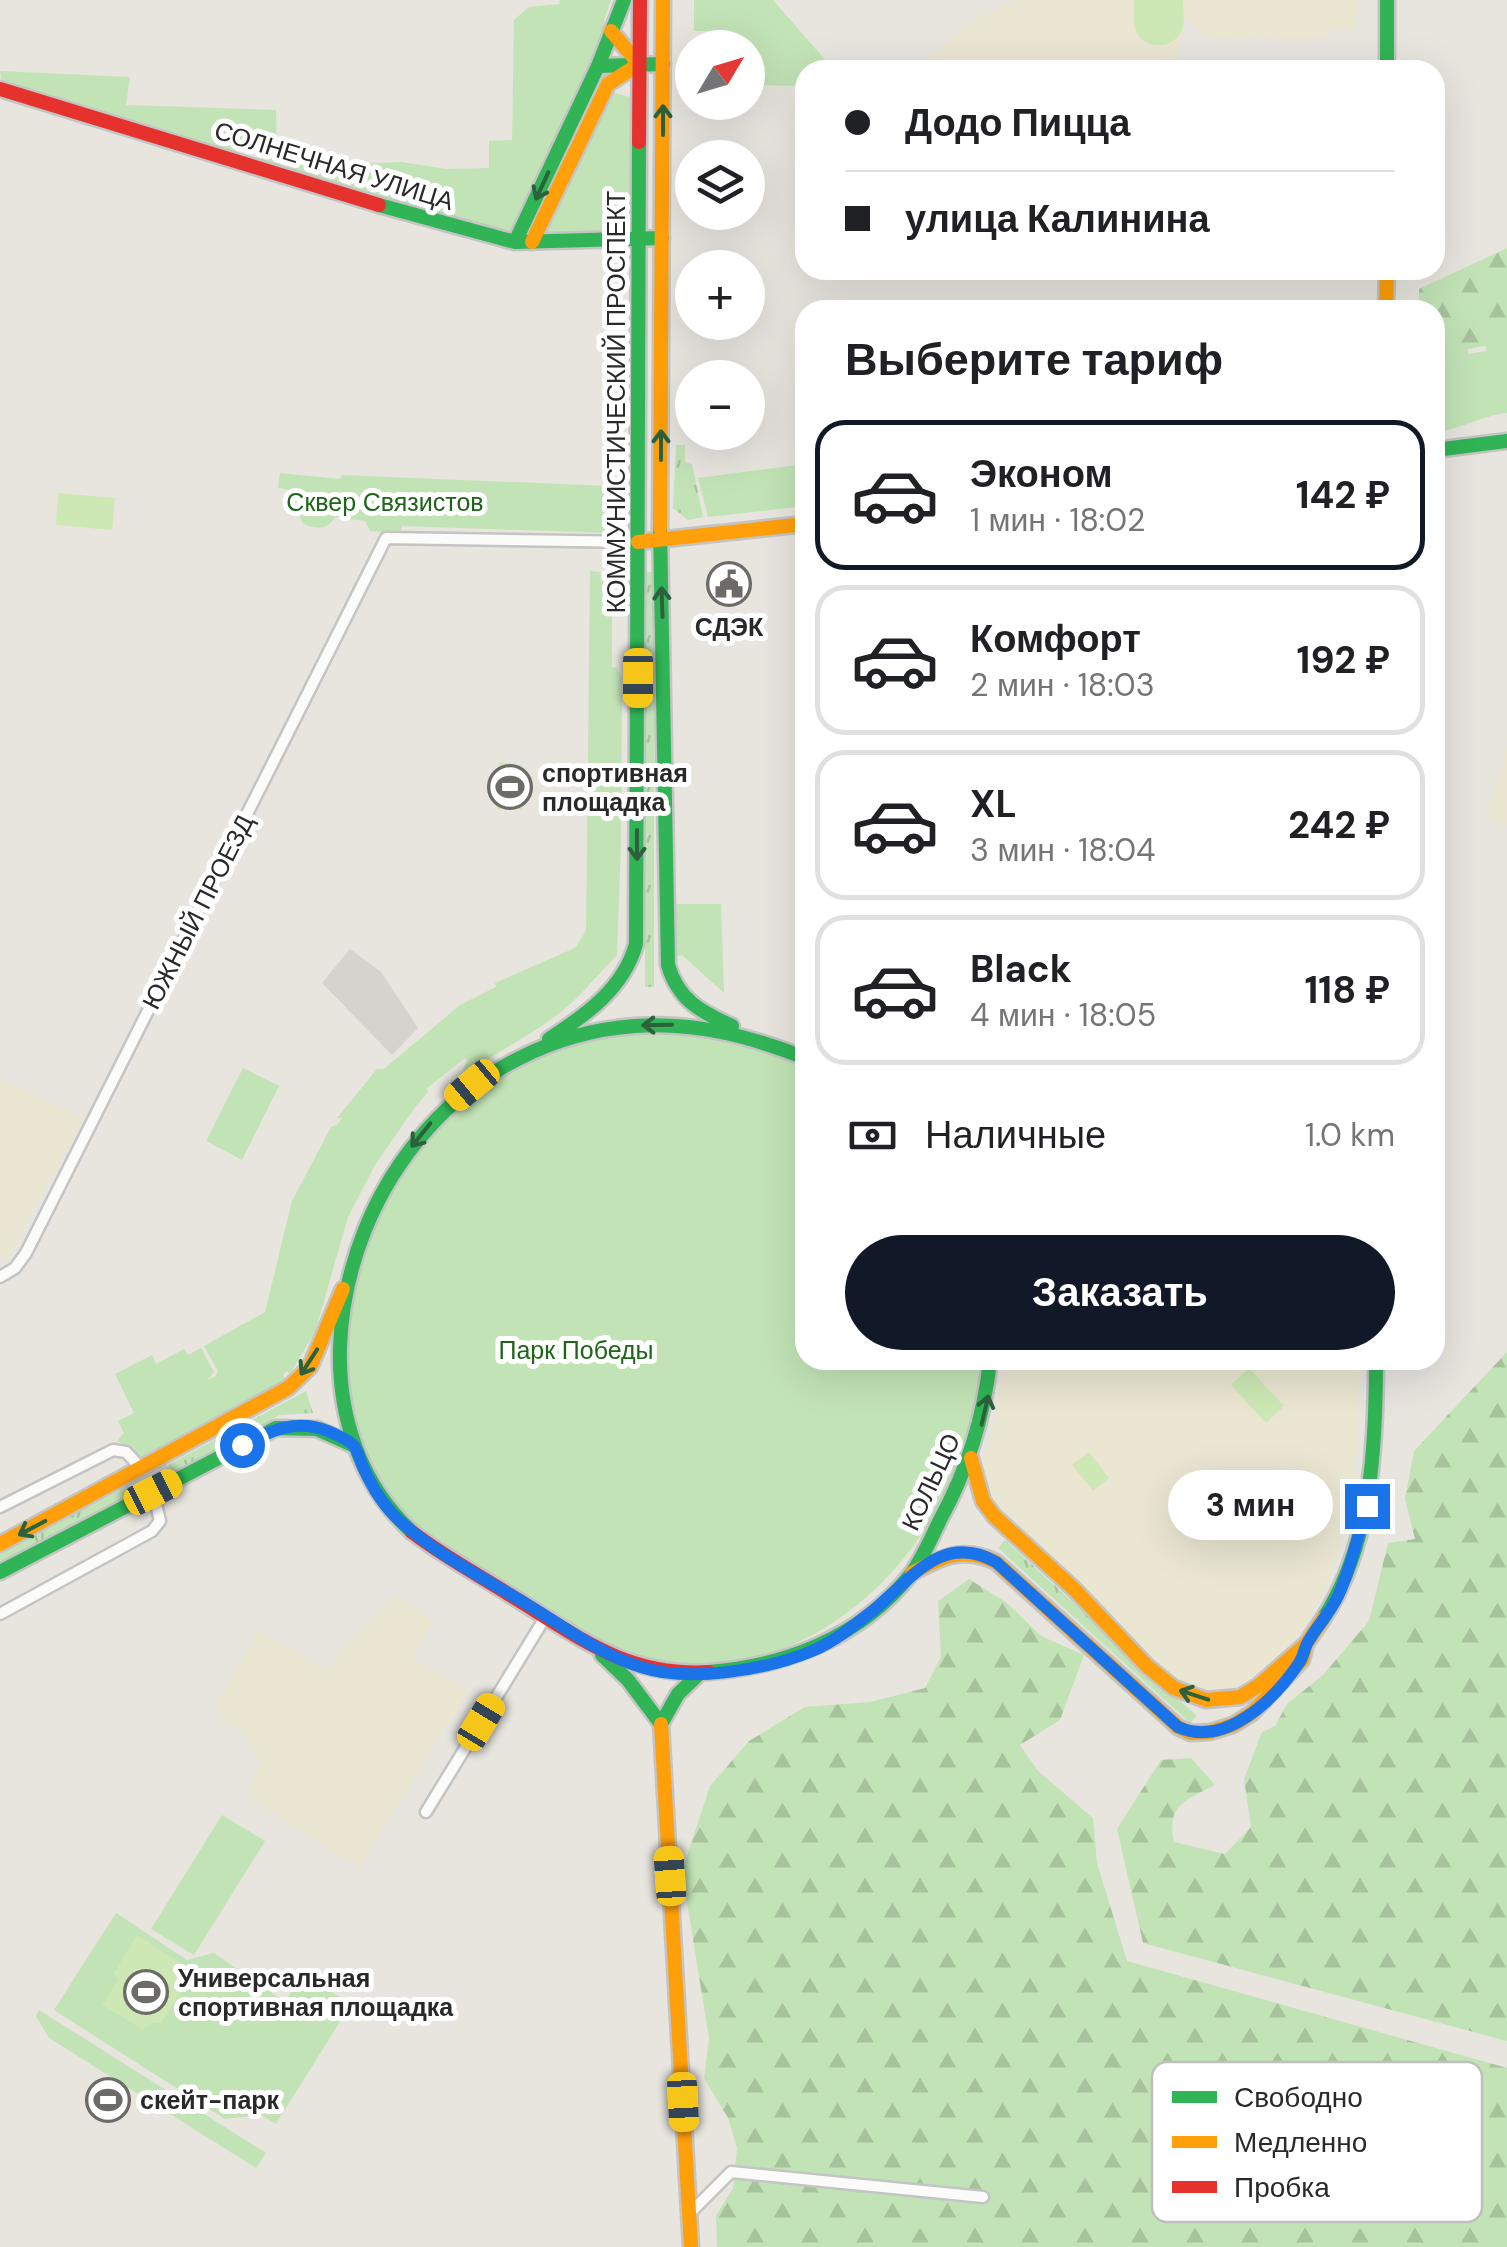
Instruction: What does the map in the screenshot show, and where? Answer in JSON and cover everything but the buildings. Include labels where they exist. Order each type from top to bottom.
[{"type":"main road","points":[[515,242],[598,66],[624,0]]},
{"type":"main road","name":"КОММУНИСТИЧЕСКИЙ ПРОСПЕКТ","points":[[524,1054],[596,1002],[626,969],[635,952],[640,0]]},
{"type":"main road","name":"КОММУНИСТИЧЕСКИЙ ПРОСПЕКТ","points":[[662,0],[660,542],[668,965],[680,996],[700,1012],[753,1037]]},
{"type":"main road","points":[[1388,0],[1388,60]]},
{"type":"main road","points":[[612,31],[639,64]]},
{"type":"main road","points":[[532,242],[608,84],[639,64]]},
{"type":"main road","points":[[598,66],[663,64]]},
{"type":"main road","points":[[608,84],[633,89],[640,98]]},
{"type":"main road","name":"СОЛНЕЧНАЯ УЛИЦА","points":[[0,89],[515,242],[662,238]]},
{"type":"main road","points":[[1445,449],[1507,441]]},
{"type":"main road","points":[[638,542],[795,525]]},
{"type":"main road","name":"КОЛЬЦО","points":[[795,1054],[753,1037],[679,1024],[619,1026],[581,1034],[524,1054],[472,1085],[426,1128],[371,1210],[350,1274],[342,1324],[340,1363],[346,1411],[355,1446],[380,1497],[399,1521],[447,1556],[594,1647],[644,1668],[700,1673],[745,1670],[814,1651],[864,1618],[912,1572],[971,1458],[986,1404],[989,1370]]},
{"type":"main road","points":[[0,1544],[288,1388],[310,1366],[350,1274]]},
{"type":"main road","points":[[912,1572],[946,1555],[964,1550],[980,1553],[996,1562],[1178,1727],[1191,1733],[1210,1732],[1242,1719],[1271,1696],[1302,1660],[1306,1644],[1338,1596],[1367,1506],[1376,1416],[1376,1370]]},
{"type":"main road","points":[[0,1572],[276,1428],[307,1424],[330,1431],[355,1446]]},
{"type":"main road","points":[[971,1458],[983,1501],[994,1516],[1130,1647],[1186,1695],[1220,1701],[1239,1698],[1255,1690],[1293,1651],[1306,1644]]},
{"type":"main road","points":[[142,1469],[153,1492]]},
{"type":"main road","points":[[594,1647],[628,1680],[661,1724]]},
{"type":"main road","points":[[691,2247],[661,1724],[678,1694],[700,1673]]},
{"type":"street","name":"ЮЖНЫЙ ПРОЕЗД","points":[[0,1276],[15,1268],[34,1238],[386,538],[638,542]]},
{"type":"street","points":[[0,1507],[113,1450],[126,1452],[142,1469]]},
{"type":"street","points":[[0,1614],[152,1531],[160,1521],[153,1492]]},
{"type":"street","points":[[426,1812],[546,1616]]},
{"type":"street","points":[[690,2213],[730,2172],[984,2198]]},
{"type":"shaded area","points":[[1014,0],[1158,0],[1184,27],[1173,60],[926,60],[984,13],[991,14]]},
{"type":"shaded area","points":[[1168,0],[1357,0],[1356,30],[1335,29],[1320,40],[1206,37]]},
{"type":"shaded area","points":[[1507,747],[1507,825],[1485,818]]},
{"type":"shaded area","points":[[350,949],[381,972],[418,1028],[392,1055],[322,983]]},
{"type":"shaded area","points":[[0,1079],[84,1119],[5,1260],[0,1258]]},
{"type":"shaded area","points":[[1002,1370],[1359,1370],[1356,1469],[1339,1552],[1326,1588],[1308,1620],[1271,1668],[1233,1688],[1213,1690],[1188,1685],[1169,1674],[1000,1512],[984,1487],[981,1474],[999,1402]]},
{"type":"shaded area","points":[[395,1594],[432,1622],[414,1652],[415,1659],[468,1692],[359,1867],[247,1797],[260,1761],[246,1736],[225,1721],[215,1705],[258,1630],[326,1671],[340,1650]]},
{"type":"green space","points":[[560,0],[611,0],[604,21],[606,36],[516,229],[504,235],[440,218],[438,212],[429,209],[422,214],[263,164],[261,155],[245,147],[233,153],[2,84],[0,71],[130,77],[126,105],[276,110],[277,160],[489,168],[489,141],[512,140],[514,20],[529,7],[559,4]]},
{"type":"green space","points":[[694,0],[773,0],[825,60],[795,60],[795,86],[765,85],[765,30],[694,30]]},
{"type":"green space","points":[[1134,0],[1183,0],[1183,26],[1176,39],[1155,45],[1142,39],[1134,26]]},
{"type":"green space","points":[[612,92],[630,97],[632,233],[546,234]]},
{"type":"green space","points":[[1507,248],[1507,342],[1445,353],[1445,300],[1419,300],[1419,289]]},
{"type":"green space","points":[[1485,335],[1507,338],[1507,413],[1445,430],[1445,345],[1467,346],[1468,354],[1486,351]]},
{"type":"green space","points":[[676,450],[685,450],[685,462],[692,464],[703,517],[688,520],[673,508]]},
{"type":"green space","points":[[795,465],[795,507],[708,517],[698,478]]},
{"type":"green space","name":"Сквер Связистов","points":[[280,473],[340,479],[342,475],[608,486],[608,506],[623,506],[623,517],[614,532],[608,533],[402,526],[400,533],[370,531],[365,521],[335,517],[325,527],[317,528],[303,524],[297,511],[308,511],[309,493],[278,488]]},
{"type":"green space","points":[[58,493],[115,498],[112,530],[56,525]]},
{"type":"green space","points":[[590,571],[600,572],[601,580],[612,593],[612,667],[617,668],[622,679],[617,955],[552,1019],[475,1067],[462,1071],[465,1058],[426,1089],[428,1092],[375,1165],[348,1217],[315,1332],[290,1374],[287,1371],[283,1375],[286,1380],[139,1458],[134,1449],[117,1441],[124,1433],[118,1421],[134,1413],[115,1374],[152,1355],[156,1364],[184,1349],[188,1355],[201,1348],[214,1372],[208,1380],[216,1376],[218,1371],[204,1346],[265,1312],[292,1201],[331,1127],[337,1125],[342,1118],[337,1118],[377,1069],[384,1069],[460,1005],[496,987],[495,983],[575,948],[586,931]]},
{"type":"green space","points":[[645,572],[654,572],[654,987],[645,987]]},
{"type":"green space","name":"спортивная площадка","points":[[499,762],[522,765],[522,809],[497,809]]},
{"type":"green space","points":[[676,904],[721,904],[724,993],[682,955],[676,956]]},
{"type":"green space","name":"Парк Победы","points":[[632,1033],[678,1035],[721,1040],[795,1062],[795,1370],[980,1370],[972,1420],[953,1478],[923,1532],[884,1580],[838,1619],[785,1648],[726,1664],[663,1664],[628,1654],[593,1637],[435,1541],[408,1518],[381,1485],[362,1446],[351,1403],[350,1311],[359,1266],[393,1187],[439,1128],[466,1103],[526,1064],[594,1040]]},
{"type":"green space","points":[[243,1068],[279,1086],[242,1160],[206,1141]]},
{"type":"green space","points":[[1507,1352],[1507,2041],[1143,1943],[1117,1829],[1161,1760],[1191,1758],[1215,1785],[1181,1805],[1173,1820],[1174,1842],[1225,1854],[1251,1827],[1244,1779],[1262,1732],[1275,1726],[1287,1704],[1323,1675],[1369,1621],[1388,1543],[1415,1539],[1405,1499],[1414,1451]]},
{"type":"green space","points":[[1251,1370],[1284,1406],[1266,1423],[1231,1385]]},
{"type":"green space","points":[[306,1391],[313,1413],[280,1415],[172,1472],[168,1465]]},
{"type":"green space","points":[[1089,1452],[1109,1478],[1093,1491],[1072,1465]]},
{"type":"green space","points":[[128,1486],[134,1493],[0,1563],[0,1553]]},
{"type":"green space","points":[[1005,1540],[1197,1716],[1190,1723],[998,1548]]},
{"type":"green space","points":[[969,1579],[1007,1603],[1041,1636],[1084,1655],[1060,1720],[1020,1745],[1038,1771],[1093,1818],[1097,1863],[1127,1961],[1507,2068],[1507,2247],[717,2247],[716,2216],[733,2188],[737,2148],[728,2118],[704,2078],[709,2038],[682,1871],[710,1786],[749,1741],[805,1707],[870,1702],[925,1688],[941,1657],[938,1601]]},
{"type":"green space","points":[[222,1815],[265,1841],[194,1955],[151,1929]]},
{"type":"green space","points":[[116,1913],[187,1960],[214,1953],[285,2002],[302,1974],[351,2004],[276,2124],[261,2115],[225,2119],[54,2010]]},
{"type":"green space","name":"Универсальная спортивная площадка","points":[[137,1935],[188,1968],[190,1979],[161,2023],[142,2029],[102,2005],[118,1980],[114,1973]]},
{"type":"green space","points":[[39,2010],[266,2153],[256,2168],[49,2038],[36,2016]]},
{"type":"traffic: fast","points":[[515,242],[598,66],[624,0]]},
{"type":"traffic: fast","points":[[1387,0],[1387,60]]},
{"type":"traffic: fast","points":[[598,66],[663,64]]},
{"type":"traffic: fast","points":[[549,1039],[590,1010],[613,987],[636,944],[639,142]]},
{"type":"traffic: fast","points":[[379,205],[515,242],[662,238]]},
{"type":"traffic: fast","points":[[1445,449],[1507,441]]},
{"type":"traffic: fast","points":[[660,528],[668,965],[684,996],[732,1026]]},
{"type":"traffic: fast","points":[[412,1532],[379,1493],[356,1447],[343,1398],[340,1347],[348,1287],[365,1229],[392,1177],[427,1130],[470,1090],[519,1058],[575,1037],[635,1026],[679,1026],[743,1037],[795,1054]]},
{"type":"traffic: fast","points":[[709,1672],[794,1655],[845,1631],[891,1596],[923,1555],[967,1462],[989,1370]]},
{"type":"traffic: fast","points":[[1323,1619],[1352,1559],[1361,1527],[1372,1460],[1376,1370]]},
{"type":"traffic: fast","points":[[0,1572],[276,1428],[317,1429],[355,1446]]},
{"type":"traffic: fast","points":[[602,1655],[628,1680],[661,1724]]},
{"type":"traffic: fast","points":[[661,1724],[678,1694],[700,1673]]},
{"type":"traffic: slow","points":[[660,528],[663,0]]},
{"type":"traffic: slow","points":[[611,31],[639,64]]},
{"type":"traffic: slow","points":[[532,242],[608,84],[639,64]]},
{"type":"traffic: slow","points":[[1386,300],[1387,280]]},
{"type":"traffic: slow","points":[[638,542],[795,525]]},
{"type":"traffic: slow","points":[[0,1544],[288,1388],[310,1367],[343,1289]]},
{"type":"traffic: slow","points":[[971,1458],[983,1501],[994,1516],[1174,1688],[1206,1700],[1240,1697],[1306,1644]]},
{"type":"traffic: slow","points":[[912,1573],[953,1555],[973,1555],[996,1562],[1178,1727],[1191,1733],[1233,1725],[1252,1713],[1302,1660],[1306,1644],[1323,1619]]},
{"type":"traffic: slow","points":[[661,1724],[691,2247]]},
{"type":"traffic: jam","points":[[639,142],[640,0]]},
{"type":"traffic: jam","points":[[0,89],[379,205]]},
{"type":"traffic: jam","points":[[412,1532],[604,1651],[652,1668],[709,1672]]},
{"type":"place","name":"СДЭК","points":[[729,584]]},
{"type":"place","name":"спортивная площадка","points":[[510,787]]},
{"type":"place","name":"Универсальная спортивная площадка","points":[[146,1992]]},
{"type":"place","name":"скейт-парк","points":[[108,2100]]},
{"type":"route","points":[[242,1445],[276,1428],[307,1424],[330,1431],[355,1446],[380,1497],[399,1521],[429,1544],[594,1647],[659,1671],[745,1670],[814,1651],[875,1609],[912,1572],[946,1555],[964,1550],[980,1553],[996,1562],[1178,1727],[1191,1733],[1210,1732],[1252,1713],[1302,1660],[1306,1644],[1338,1596],[1367,1506]]}]
